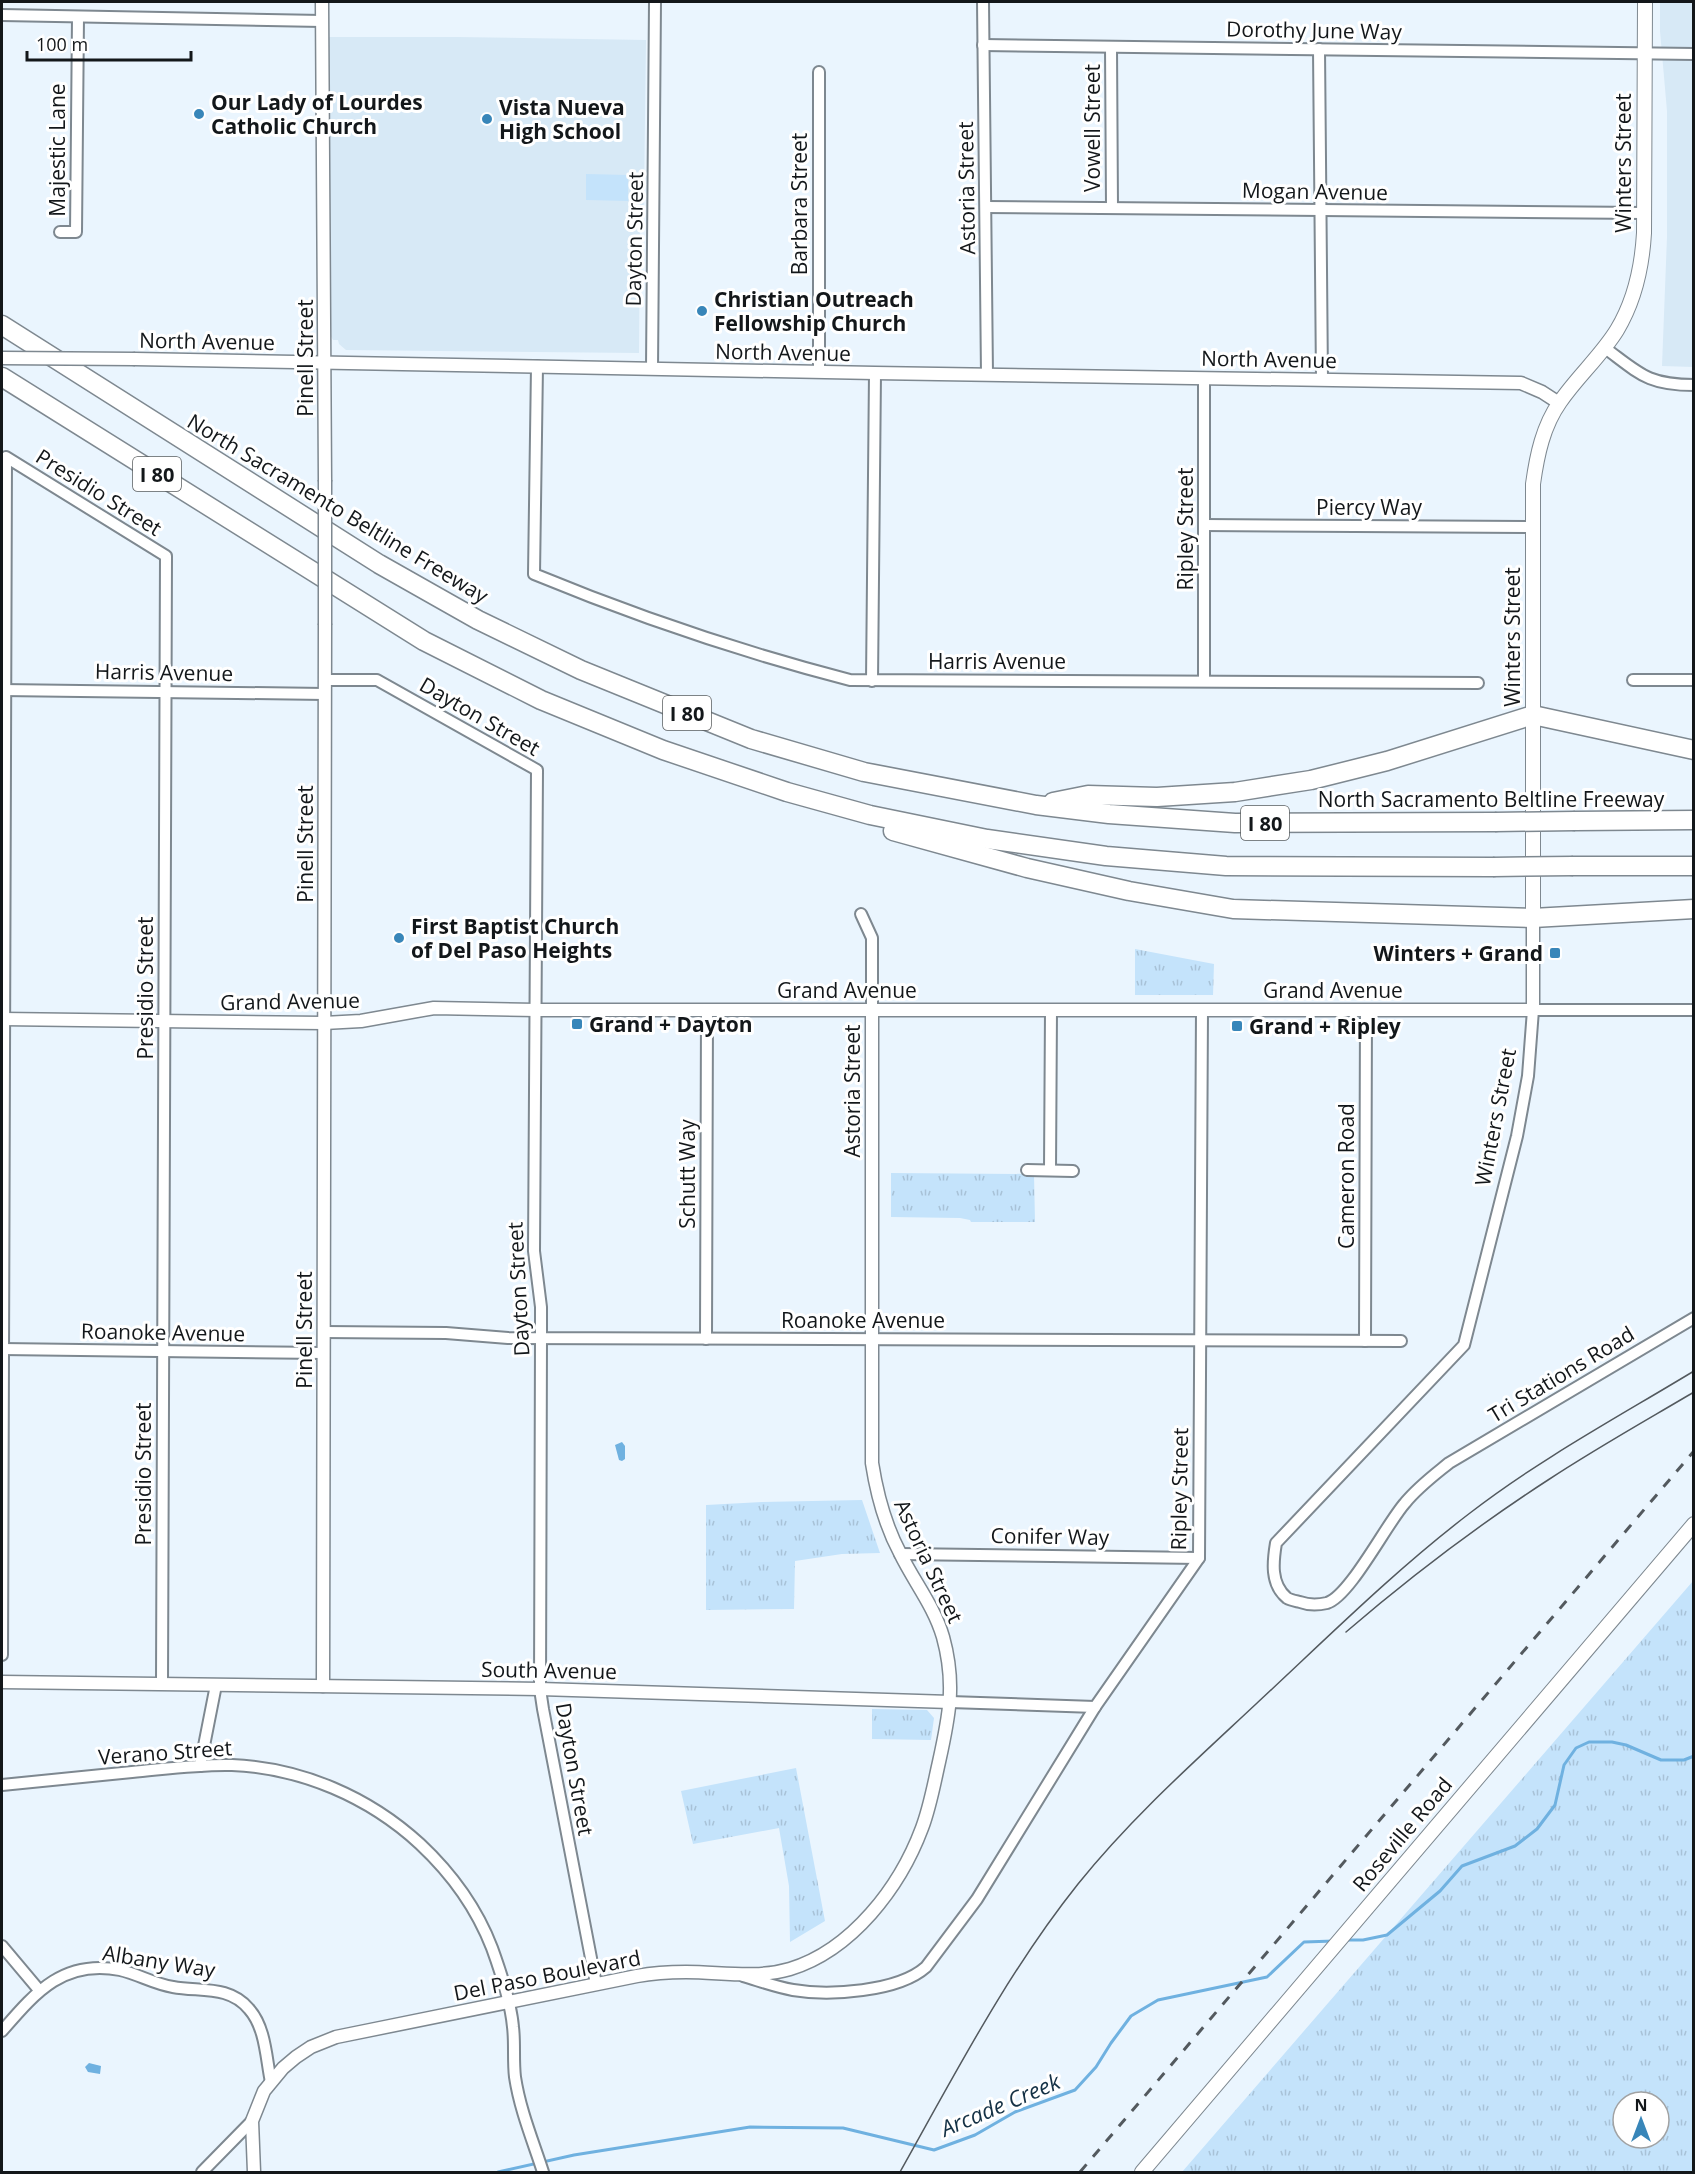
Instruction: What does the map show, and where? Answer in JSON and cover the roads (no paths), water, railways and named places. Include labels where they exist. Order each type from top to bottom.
[{"type":"highway","name":"North Sacramento Beltline Freeway","points":[[2,325],[379,564],[478,620],[581,670],[762,742],[864,772],[1036,805],[1109,814],[1235,823],[1694,820]]},
{"type":"highway","name":"I 80","points":[[2,377],[424,641],[541,700],[663,750],[787,792],[870,815],[987,839],[1106,856],[1226,866],[1694,866]]},
{"type":"highway","points":[[1036,805],[1088,795],[1157,797],[1235,792],[1311,780],[1387,761],[1533,715],[1694,750]]},
{"type":"highway","points":[[787,792],[854,819],[1027,868],[1130,891],[1233,909],[1533,918],[1694,909]]},
{"type":"main road","name":"Winters Street","points":[[1533,918],[1533,484],[1536,460],[1559,403],[1605,348],[1627,312],[1634,294],[1643,255],[1645,2]]},
{"type":"main road","name":"Roseville Road","points":[[1142,2172],[1694,1524]]},
{"type":"street","name":"Pinell Street","points":[[322,2],[325,480],[323,1686]]},
{"type":"street","name":"Dayton Street","points":[[652,368],[655,2]]},
{"type":"street","name":"Astoria Street","points":[[983,2],[987,375]]},
{"type":"street","points":[[2,15],[322,21]]},
{"type":"street","name":"Majestic Lane","points":[[60,232],[76,232],[78,17]]},
{"type":"street","name":"Dorothy June Way","points":[[983,45],[1694,54]]},
{"type":"street","name":"Vowell Street","points":[[1112,47],[1112,208]]},
{"type":"street","points":[[1319,50],[1322,380]]},
{"type":"street","name":"Barbara Street","points":[[819,72],[819,372]]},
{"type":"street","name":"Mogan Avenue","points":[[986,207],[1644,213]]},
{"type":"street","points":[[1605,348],[1655,382],[1694,385]]},
{"type":"street","name":"North Avenue","points":[[2,358],[1521,383],[1542,392],[1559,403]]},
{"type":"street","name":"Harris Avenue","points":[[537,366],[534,574],[672,628],[742,651],[850,680],[1478,682]]},
{"type":"street","points":[[872,681],[875,373]]},
{"type":"street","name":"Ripley Street","points":[[1204,378],[1204,680]]},
{"type":"street","name":"Presidio Street","points":[[3,690],[6,457],[166,556],[162,1684]]},
{"type":"street","name":"Piercy Way","points":[[1204,525],[1533,527]]},
{"type":"street","name":"Dayton Street","points":[[325,680],[377,680],[537,770],[534,1251],[541,1307],[542,1338],[540,1689],[596,1984]]},
{"type":"street","points":[[1633,680],[1694,680]]},
{"type":"street","points":[[2,1655],[3,690]]},
{"type":"street","name":"Harris Avenue","points":[[3,690],[325,694]]},
{"type":"street","name":"Astoria Street","points":[[738,1975],[778,1972],[811,1961],[831,1949],[854,1929],[891,1887],[922,1828],[950,1713],[948,1666],[943,1636],[928,1598],[900,1554],[886,1521],[875,1480],[871,1437],[872,938],[861,914]]},
{"type":"street","name":"Winters Street","points":[[1449,1463],[1427,1479],[1405,1502],[1364,1565],[1335,1598],[1328,1603],[1308,1605],[1287,1599],[1279,1587],[1272,1568],[1276,1543],[1464,1344],[1517,1136],[1528,1076],[1533,1010],[1533,918]]},
{"type":"street","name":"Grand Avenue","points":[[3,1019],[324,1023],[361,1021],[434,1008],[536,1010],[1694,1010]]},
{"type":"street","name":"Schutt Way","points":[[705,1339],[707,1010]]},
{"type":"street","points":[[1050,1170],[1051,1010]]},
{"type":"street","name":"Ripley Street","points":[[932,1960],[977,1899],[1095,1707],[1199,1558],[1202,1010]]},
{"type":"street","name":"Cameron Road","points":[[1365,1341],[1366,1010]]},
{"type":"street","points":[[1027,1170],[1073,1171]]},
{"type":"street","name":"Tri Stations Road","points":[[1449,1463],[1694,1318]]},
{"type":"street","name":"Roanoke Avenue","points":[[324,1332],[446,1333],[542,1338],[1401,1341]]},
{"type":"street","name":"Roanoke Avenue","points":[[2,1349],[324,1353]]},
{"type":"street","name":"Conifer Way","points":[[900,1554],[1199,1558]]},
{"type":"street","name":"South Avenue","points":[[2,1682],[540,1689],[1095,1707]]},
{"type":"street","points":[[200,1766],[216,1685]]},
{"type":"street","name":"Verano Street","points":[[2,1785],[200,1766],[250,1766],[300,1776],[329,1786],[383,1814],[408,1833],[443,1869],[468,1901],[491,1946],[513,2026],[515,2077],[543,2172]]},
{"type":"street","points":[[2,1946],[39,1990]]},
{"type":"street","name":"Del Paso Boulevard","points":[[254,2172],[252,2121],[264,2091],[296,2057],[328,2040],[657,1973],[738,1975],[793,1990],[831,1992],[905,1980],[919,1973],[932,1960]]},
{"type":"street","name":"Albany Way","points":[[2,2031],[39,1990],[69,1974],[103,1968],[120,1970],[170,1987],[214,1990],[230,1994],[249,2008],[257,2021],[271,2082]]},
{"type":"street","points":[[202,2172],[252,2121]]},
{"type":"water","points":[[622,1442],[625,1446],[625,1459],[622,1461],[619,1460],[615,1445]]},
{"type":"water","points":[[89,2063],[101,2066],[100,2074],[88,2072],[85,2067]]},
{"type":"waterway","name":"Arcade Creek","points":[[1347,1940],[1363,1940],[1387,1935],[1440,1891],[1462,1866],[1515,1846],[1537,1829],[1555,1805],[1564,1765],[1576,1748],[1589,1742],[1612,1742],[1626,1745],[1661,1760],[1684,1760],[1694,1756]]},
{"type":"waterway","name":"Arcade Creek","points":[[498,2172],[574,2155],[750,2127],[843,2128],[934,2150],[975,2135],[1015,2112],[1075,2090],[1096,2067],[1131,2016],[1158,2000],[1267,1977],[1304,1942],[1334,1941]]},
{"type":"tram line","points":[[900,2172],[983,2025],[1028,1953],[1078,1884],[1141,1813],[1361,1606],[1442,1535],[1524,1474],[1694,1371]]},
{"type":"tram line","points":[[1346,1632],[1419,1572],[1495,1515],[1584,1457],[1694,1392]]},
{"type":"railway","points":[[1080,2172],[1694,1451]]},
{"type":"place","name":"Our Lady of Lourdes Catholic Church","points":[[199,114]]},
{"type":"place","name":"Vista Nueva High School","points":[[487,119]]},
{"type":"place","name":"Christian Outreach Fellowship Church","points":[[702,311]]},
{"type":"place","name":"First Baptist Church of Del Paso Heights","points":[[399,938]]},
{"type":"place","name":"Winters + Grand","points":[[1555,953]]},
{"type":"place","name":"Grand + Dayton","points":[[577,1024]]},
{"type":"place","name":"Grand + Ripley","points":[[1237,1026]]}]
